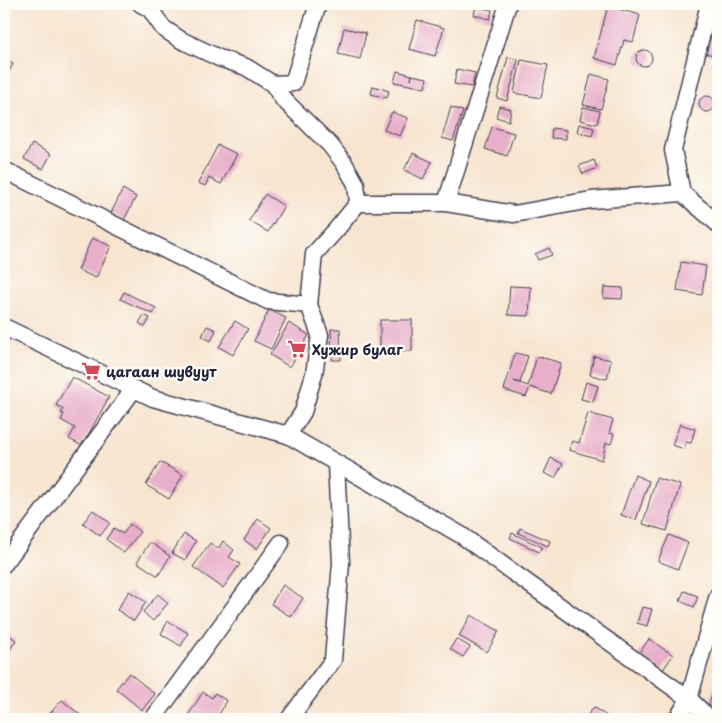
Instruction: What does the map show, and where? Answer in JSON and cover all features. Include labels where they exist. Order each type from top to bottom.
[{"type":"street","points":[[141,4],[150,9],[163,28],[181,40],[219,58],[246,67],[274,84],[283,99],[330,145],[344,163],[356,184],[358,202],[314,254],[309,305],[320,335],[314,374],[303,412],[288,435]]},
{"type":"street","points":[[274,84],[293,83],[318,4]]},
{"type":"street","points":[[446,204],[508,4]]},
{"type":"street","points":[[708,4],[673,150],[682,193],[718,224]]},
{"type":"street","points":[[4,170],[268,301],[309,305]]},
{"type":"street","points":[[358,202],[446,204],[514,214],[591,200],[682,193]]},
{"type":"street","points":[[4,327],[153,398],[288,435],[461,535],[688,699],[710,719]]},
{"type":"street","points":[[4,564],[134,389]]},
{"type":"street","points":[[289,719],[333,660],[340,563],[336,464]]},
{"type":"street","points":[[153,719],[281,543]]},
{"type":"street","points":[[676,719],[688,699],[718,595]]},
{"type":"building","points":[[608,6],[640,15],[633,42],[624,40],[617,65],[594,58]]},
{"type":"building","points":[[476,7],[492,10],[490,19],[474,15]]},
{"type":"building","points":[[417,20],[444,28],[435,56],[409,49]]},
{"type":"building","points":[[714,25],[718,27],[718,57],[706,53]]},
{"type":"building","points":[[344,28],[366,33],[360,59],[338,54]]},
{"type":"building","points":[[644,50],[650,52],[652,58],[650,64],[644,66],[638,64],[636,58],[638,52]]},
{"type":"building","points":[[508,57],[518,60],[507,101],[497,98]]},
{"type":"building","points":[[4,59],[13,64],[4,81]]},
{"type":"building","points":[[521,60],[548,65],[541,98],[514,93]]},
{"type":"building","points":[[457,69],[475,73],[472,87],[454,84]]},
{"type":"building","points":[[397,71],[427,78],[425,88],[394,82]]},
{"type":"building","points":[[591,74],[609,79],[601,109],[583,105]]},
{"type":"building","points":[[373,86],[389,91],[387,98],[371,94]]},
{"type":"building","points":[[704,96],[710,96],[715,101],[713,110],[704,112],[699,107],[699,101]]},
{"type":"building","points":[[499,106],[511,109],[509,121],[496,117]]},
{"type":"building","points":[[451,107],[463,111],[453,141],[442,138]]},
{"type":"building","points":[[583,107],[600,111],[597,124],[580,120]]},
{"type":"building","points":[[392,112],[408,118],[400,136],[384,130]]},
{"type":"building","points":[[579,124],[594,128],[592,136],[577,132]]},
{"type":"building","points":[[492,127],[514,133],[507,156],[485,149]]},
{"type":"building","points":[[552,128],[566,130],[566,139],[551,138]]},
{"type":"building","points":[[32,144],[51,154],[43,169],[24,159]]},
{"type":"building","points":[[218,145],[237,154],[221,184],[209,178],[205,186],[198,183]]},
{"type":"building","points":[[413,153],[432,162],[423,179],[404,170]]},
{"type":"building","points":[[594,160],[597,168],[583,174],[579,166]]},
{"type":"building","points":[[123,189],[136,197],[124,220],[111,213]]},
{"type":"building","points":[[265,194],[284,206],[268,232],[249,221]]},
{"type":"building","points":[[92,238],[111,246],[96,278],[78,270]]},
{"type":"building","points":[[549,248],[552,255],[538,260],[535,254]]},
{"type":"building","points":[[681,262],[706,266],[702,295],[677,291]]},
{"type":"building","points":[[510,286],[531,287],[529,316],[508,315]]},
{"type":"building","points":[[604,287],[623,288],[622,299],[603,298]]},
{"type":"building","points":[[124,292],[156,308],[153,314],[120,299]]},
{"type":"building","points":[[269,310],[286,318],[271,349],[254,341]]},
{"type":"building","points":[[144,315],[150,318],[145,327],[139,323]]},
{"type":"building","points":[[380,320],[412,320],[412,351],[380,351]]},
{"type":"building","points":[[235,321],[248,329],[233,355],[219,347]]},
{"type":"building","points":[[289,323],[309,335],[290,367],[270,355]]},
{"type":"building","points":[[207,326],[216,330],[211,341],[202,336]]},
{"type":"building","points":[[331,329],[340,329],[341,360],[332,360]]},
{"type":"building","points":[[515,353],[528,356],[520,383],[514,381],[528,386],[537,356],[561,363],[551,394],[530,387],[526,397],[504,390]]},
{"type":"building","points":[[594,356],[611,360],[607,379],[590,375]]},
{"type":"building","points":[[72,377],[109,397],[82,446],[69,439],[75,428],[61,420],[64,414],[61,413],[63,409],[56,405]]},
{"type":"building","points":[[586,382],[598,386],[593,402],[581,399]]},
{"type":"building","points":[[588,413],[613,420],[609,433],[614,434],[611,444],[606,443],[602,460],[569,450],[572,441],[579,443]]},
{"type":"building","points":[[680,424],[695,429],[691,443],[686,442],[684,449],[672,445]]},
{"type":"building","points":[[551,458],[563,464],[555,478],[544,473]]},
{"type":"building","points":[[160,462],[183,475],[169,499],[146,485]]},
{"type":"building","points":[[635,475],[649,481],[636,520],[621,515]]},
{"type":"building","points":[[656,478],[680,485],[667,531],[643,524]]},
{"type":"building","points":[[93,510],[110,523],[100,536],[83,523]]},
{"type":"building","points":[[258,519],[271,528],[257,549],[244,540]]},
{"type":"building","points":[[130,524],[140,532],[124,553],[106,539],[114,528],[123,534]]},
{"type":"building","points":[[520,528],[550,541],[548,546],[518,533]]},
{"type":"building","points":[[512,533],[542,547],[539,552],[510,538]]},
{"type":"building","points":[[184,534],[196,541],[185,560],[172,553]]},
{"type":"building","points":[[669,535],[688,543],[678,569],[658,561]]},
{"type":"building","points":[[223,541],[234,550],[229,557],[240,564],[223,588],[193,567],[210,543],[218,549]]},
{"type":"building","points":[[150,542],[170,556],[158,576],[137,562]]},
{"type":"building","points":[[283,585],[303,598],[291,617],[271,604]]},
{"type":"building","points":[[129,591],[146,602],[134,621],[117,610]]},
{"type":"building","points":[[684,591],[698,596],[694,607],[680,601]]},
{"type":"building","points":[[158,594],[168,603],[153,621],[143,612]]},
{"type":"building","points":[[642,607],[652,609],[647,626],[637,623]]},
{"type":"building","points":[[471,615],[499,631],[487,652],[459,636]]},
{"type":"building","points":[[168,621],[188,633],[181,646],[161,634]]},
{"type":"building","points":[[4,632],[16,640],[4,659]]},
{"type":"building","points":[[456,639],[470,647],[463,657],[450,649]]},
{"type":"building","points":[[649,639],[673,655],[662,671],[638,655]]},
{"type":"building","points":[[129,673],[155,694],[142,710],[116,689]]},
{"type":"building","points":[[718,676],[718,717],[706,714]]},
{"type":"building","points":[[203,692],[212,698],[215,693],[227,701],[216,719],[197,719],[189,714]]},
{"type":"building","points":[[62,700],[85,719],[45,719]]},
{"type":"building","points":[[594,707],[611,719],[585,719]]},
{"type":"place","name":"Хужир булаг","points":[[297,349]]},
{"type":"place","name":"цагаан шувуут","points":[[91,371]]}]
